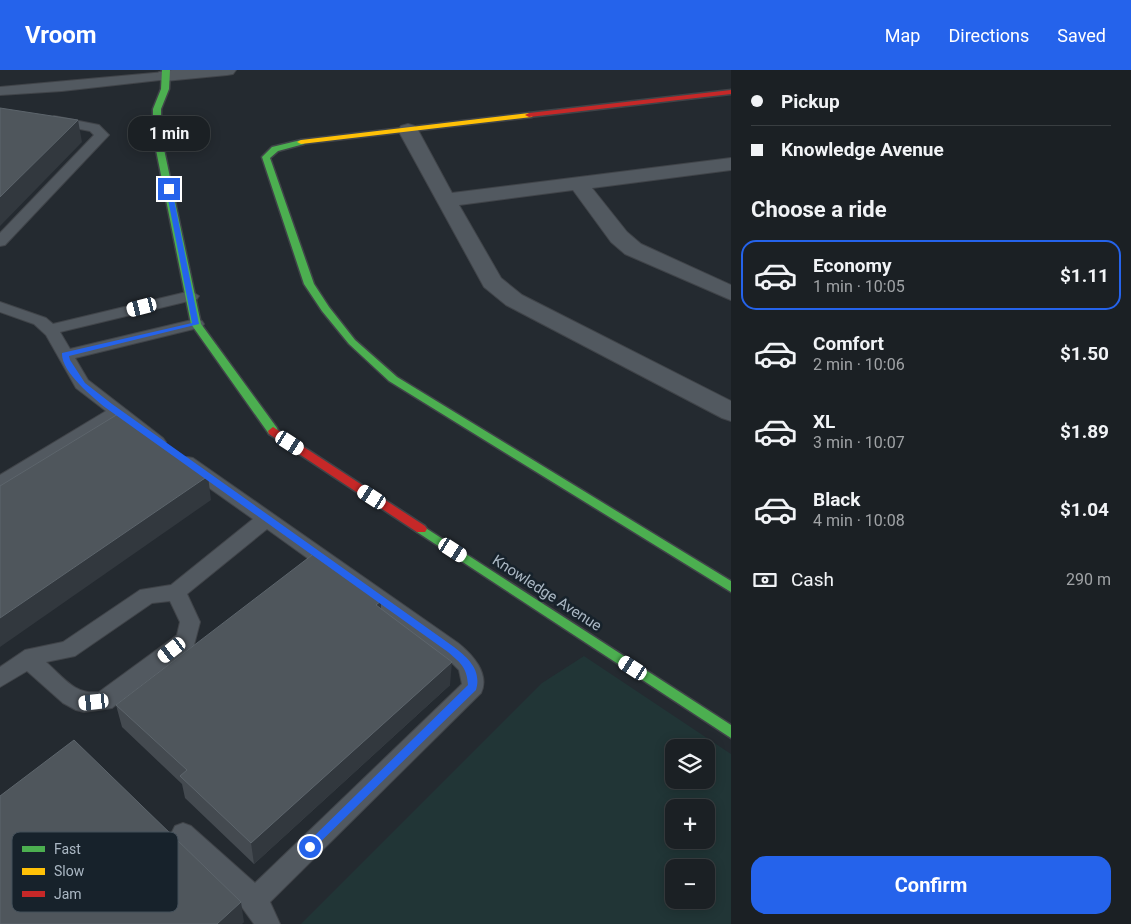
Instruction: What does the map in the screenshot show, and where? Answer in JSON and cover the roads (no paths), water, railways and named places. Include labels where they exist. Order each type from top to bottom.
[{"type":"street","points":[[165,73],[227,70]]},
{"type":"street","name":"Knowledge Avenue","points":[[165,73],[165,89],[157,109],[157,135],[196,324],[274,433],[731,732]]},
{"type":"street","points":[[731,92],[291,143],[275,149],[266,157],[309,284],[325,309],[352,342],[393,379],[731,587]]},
{"type":"street","points":[[408,130],[492,282],[514,300],[731,412]]},
{"type":"street","points":[[446,200],[731,164]]},
{"type":"street","points":[[577,182],[619,237],[633,248],[731,292]]},
{"type":"lane","points":[[0,82],[85,72]]},
{"type":"lane","points":[[0,91],[62,87],[165,73]]},
{"type":"lane","points":[[0,242],[102,135],[94,128],[40,119]]},
{"type":"lane","points":[[50,330],[191,296]]},
{"type":"lane","points":[[0,307],[40,320],[60,344],[82,384],[117,412],[467,662],[472,673],[473,687],[255,900]]},
{"type":"lane","points":[[65,355],[196,324]]},
{"type":"lane","points":[[0,484],[117,412]]},
{"type":"lane","points":[[0,678],[33,656],[68,650],[147,596],[176,592],[267,519]]},
{"type":"lane","points":[[27,659],[71,697],[84,703],[104,701],[187,639],[190,622],[176,592]]},
{"type":"lane","points":[[183,834],[255,900],[267,915],[267,924]]}]
